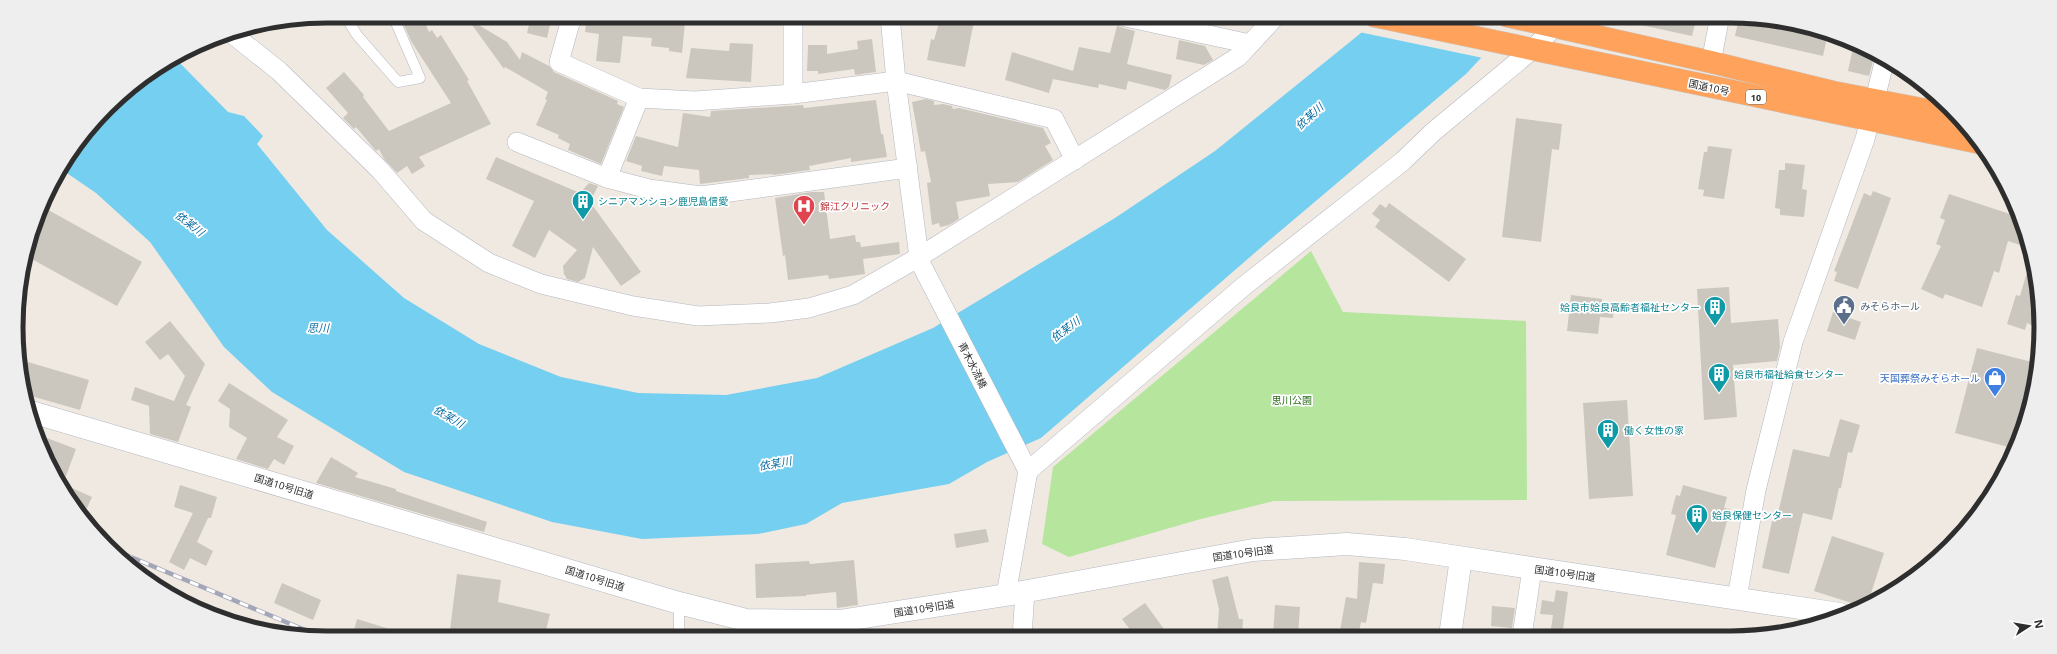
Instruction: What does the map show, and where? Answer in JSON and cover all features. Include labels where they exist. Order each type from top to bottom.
[{"type":"highway","name":"10","points":[[1407,23],[1533,49]]},
{"type":"highway","name":"国道10号","points":[[1567,23],[1711,62],[1833,92],[1872,110],[1969,140]]},
{"type":"highway","name":"国道10号","points":[[1533,49],[1872,110],[1948,115]]},
{"type":"street","points":[[570,23],[559,62],[639,98],[695,101],[793,94],[896,81],[1054,119],[1076,160]]},
{"type":"street","points":[[793,23],[793,94]]},
{"type":"street","name":"青木水流橋","points":[[891,23],[896,81],[921,262],[1026,467]]},
{"type":"street","points":[[1153,23],[1250,44]]},
{"type":"street","points":[[236,37],[279,71],[380,170],[424,221],[489,263],[541,284],[633,306],[698,316],[770,313],[809,308],[853,294],[921,262],[1076,160],[1238,57],[1270,23]]},
{"type":"street","points":[[1021,631],[1016,593],[1026,467],[1163,357],[1244,286],[1403,161],[1433,132],[1533,49],[1558,23]]},
{"type":"street","points":[[1711,62],[1719,23]]},
{"type":"street","points":[[1737,598],[1756,490],[1793,342],[1865,139],[1884,65]]},
{"type":"street","points":[[607,178],[639,98]]},
{"type":"street","points":[[517,142],[607,178],[649,189],[701,196],[908,168]]},
{"type":"street","name":"国道10号旧道","points":[[35,413],[679,603],[746,620],[839,621],[1016,593],[1253,550],[1346,544],[1405,549],[1833,613]]},
{"type":"street","points":[[1451,631],[1461,558]]},
{"type":"street","points":[[1523,631],[1532,568]]},
{"type":"lane","points":[[350,23],[357,34],[398,82],[420,78],[396,23]]},
{"type":"lane","points":[[679,603],[679,631]]},
{"type":"green space","name":"思川公園","points":[[1311,251],[1343,312],[1526,321],[1527,500],[1274,501],[1201,519],[1069,557],[1042,544],[1053,467]]},
{"type":"water","name":"思川","points":[[1373,23],[1513,23],[1466,74],[1265,244],[1041,438],[987,462],[949,484],[842,503],[806,524],[758,534],[642,539],[552,522],[404,472],[272,392],[224,347],[150,242],[96,193],[66,172],[86,142],[112,112],[142,86],[158,74],[179,62],[228,112],[244,116],[263,136],[257,144],[327,230],[404,298],[479,344],[561,377],[638,393],[726,395],[817,378],[933,328],[1115,218],[1215,151]]},
{"type":"pier","points":[[1370,23],[1516,23],[1483,58],[1359,32]]},
{"type":"building","points":[[403,23],[425,23],[429,32],[432,30],[437,38],[441,35],[469,80],[467,81],[491,124],[419,157],[425,166],[412,174],[407,166],[397,173],[384,159],[379,149],[376,151],[356,127],[354,129],[343,118],[348,113],[326,88],[344,72],[364,95],[363,97],[389,131],[451,103],[411,41]]},
{"type":"building","points":[[471,23],[475,23],[507,42],[520,60],[522,52],[549,66],[554,72],[618,101],[617,104],[624,107],[601,164],[568,150],[570,144],[558,138],[559,135],[536,125],[547,100],[545,99],[548,92],[505,67],[504,69]]},
{"type":"building","points":[[529,23],[550,23],[547,38],[527,33]]},
{"type":"building","points":[[586,23],[685,23],[682,53],[669,51],[669,48],[651,46],[652,38],[623,36],[620,63],[596,61],[599,34],[585,32]]},
{"type":"building","points":[[939,23],[974,23],[965,67],[927,60],[931,39],[934,40]]},
{"type":"building","points":[[1632,23],[1695,23],[1692,36]]},
{"type":"building","points":[[1738,23],[1789,29],[1827,39],[1823,56],[1735,36]]},
{"type":"building","points":[[1117,26],[1135,31],[1127,64],[1172,75],[1169,87],[1165,90],[1128,81],[1126,90],[1099,84],[1098,88],[1053,79],[1049,93],[1005,80],[1012,52],[1073,71],[1079,47],[1110,53]]},
{"type":"building","points":[[872,39],[876,72],[855,75],[854,69],[818,74],[818,71],[807,71],[808,45],[827,45],[827,54],[858,49],[857,41]]},
{"type":"building","points":[[1179,40],[1205,46],[1213,60],[1204,65],[1176,59]]},
{"type":"building","points":[[730,43],[753,44],[751,82],[686,78],[691,48],[729,51]]},
{"type":"building","points":[[1853,49],[1873,59],[1869,76],[1848,71]]},
{"type":"building","points":[[926,99],[934,101],[934,105],[943,104],[952,106],[953,109],[959,108],[1043,128],[1051,143],[1045,146],[1053,160],[1018,182],[988,184],[990,196],[956,202],[959,219],[949,225],[940,227],[939,223],[932,225],[927,183],[931,182],[925,151],[921,152],[912,102]]},
{"type":"building","points":[[876,100],[881,134],[883,134],[887,157],[851,162],[851,158],[809,166],[810,170],[773,175],[749,175],[749,178],[700,184],[699,170],[664,166],[662,176],[641,171],[642,166],[626,161],[636,136],[678,147],[683,113],[710,117],[711,111],[803,105],[804,108]]},
{"type":"building","points":[[1516,118],[1562,124],[1559,150],[1552,149],[1541,242],[1502,237]]},
{"type":"building","points":[[1708,146],[1732,149],[1724,199],[1703,196],[1704,190],[1698,189],[1704,152],[1707,152]]},
{"type":"building","name":"シニアマンション鹿児島信愛","points":[[496,157],[580,193],[589,183],[598,186],[590,202],[641,272],[621,286],[593,247],[585,278],[578,282],[567,279],[564,274],[563,266],[577,250],[549,230],[535,258],[512,246],[534,201],[486,179]]},
{"type":"building","points":[[1785,163],[1805,165],[1802,189],[1807,190],[1804,217],[1780,215],[1780,209],[1775,208],[1779,170],[1785,170]]},
{"type":"building","points":[[1873,191],[1891,198],[1858,289],[1834,281],[1837,272],[1834,271],[1864,193],[1871,196]]},
{"type":"building","name":"錦江クリニック","points":[[811,192],[824,192],[830,239],[855,235],[856,242],[860,242],[861,247],[899,242],[900,254],[863,259],[865,274],[829,279],[828,275],[788,280],[775,198]]},
{"type":"building","points":[[1949,194],[2013,215],[2023,246],[2008,241],[1999,273],[1994,271],[1982,307],[1945,294],[1943,299],[1921,289],[1941,246],[1936,244],[1945,220],[1940,218]]},
{"type":"building","points":[[1389,203],[1466,259],[1449,282],[1375,227],[1380,220],[1372,214],[1380,204],[1386,208]]},
{"type":"building","points":[[47,209],[142,262],[117,306],[31,259],[39,229]]},
{"type":"building","points":[[2028,268],[2034,326],[2027,323],[2025,330],[2007,324],[2016,295],[2020,296]]},
{"type":"building","points":[[1729,287],[1731,323],[1778,319],[1780,347],[1777,361],[1733,365],[1737,417],[1704,420],[1697,289]]},
{"type":"building","points":[[1571,295],[1602,299],[1602,304],[1614,306],[1613,318],[1600,317],[1598,334],[1567,331]]},
{"type":"building","name":"みそらホール","points":[[1833,312],[1861,322],[1855,340],[1827,331]]},
{"type":"building","points":[[170,321],[205,364],[186,405],[191,407],[178,442],[150,434],[149,406],[131,400],[135,387],[174,401],[185,376],[168,354],[160,360],[145,342]]},
{"type":"building","name":"天国葬祭みそらホール","points":[[1977,348],[2032,362],[2024,404],[2009,447],[1955,433]]},
{"type":"building","points":[[28,362],[89,380],[80,410],[31,396],[26,368]]},
{"type":"building","points":[[229,383],[288,420],[277,437],[294,446],[284,465],[274,459],[268,469],[236,459],[247,438],[229,427],[230,409],[218,401]]},
{"type":"building","name":"働く女性の家","points":[[1627,400],[1633,496],[1589,499],[1583,403]]},
{"type":"building","points":[[1840,419],[1860,425],[1852,453],[1848,452],[1841,488],[1839,488],[1832,520],[1803,513],[1789,574],[1762,568],[1772,521],[1776,522],[1793,449],[1829,457]]},
{"type":"building","points":[[44,437],[76,449],[65,480],[54,461]]},
{"type":"building","points":[[331,457],[358,473],[355,477],[396,489],[396,491],[487,522],[484,532],[316,483]]},
{"type":"building","points":[[180,485],[217,497],[211,518],[208,518],[197,542],[213,551],[206,566],[190,558],[184,570],[169,562],[193,513],[174,507]]},
{"type":"building","name":"姶良保健センター","points":[[1683,485],[1727,497],[1724,508],[1730,509],[1715,568],[1666,555],[1676,515],[1671,514],[1676,495],[1680,496]]},
{"type":"building","points":[[68,486],[92,497],[86,511]]},
{"type":"building","points":[[986,529],[989,542],[956,548],[954,534]]},
{"type":"building","points":[[1832,536],[1884,553],[1870,597],[1864,600],[1855,604],[1814,591]]},
{"type":"building","points":[[854,560],[858,605],[837,608],[836,592],[806,596],[756,598],[755,564],[809,561],[810,564]]},
{"type":"building","points":[[1359,562],[1385,564],[1383,584],[1373,583],[1366,623],[1361,622],[1359,631],[1340,631],[1346,597],[1357,599]]},
{"type":"building","points":[[457,574],[501,580],[498,602],[550,614],[546,631],[450,631]]},
{"type":"building","points":[[1228,576],[1239,619],[1243,619],[1242,631],[1217,631],[1219,609],[1212,580]]},
{"type":"building","points":[[282,583],[321,600],[313,620],[274,603]]},
{"type":"building","points":[[1556,590],[1568,592],[1563,630],[1551,629],[1553,615],[1540,614],[1542,600],[1554,602]]},
{"type":"building","points":[[1145,603],[1165,631],[1131,631],[1122,619]]},
{"type":"building","points":[[1275,605],[1300,607],[1298,631],[1273,631]]},
{"type":"building","points":[[1492,606],[1515,608],[1512,628],[1491,626]]},
{"type":"building","points":[[357,619],[396,631],[354,631]]},
{"type":"railway","points":[[126,555],[304,630]]},
{"type":"place","name":"シニアマンション鹿児島信愛","points":[[583,220]]},
{"type":"place","name":"錦江クリニック","points":[[804,226]]},
{"type":"place","name":"姶良市姶良高齢者福祉センター","points":[[1715,326]]},
{"type":"place","name":"みそらホール","points":[[1844,326]]},
{"type":"place","name":"姶良市福祉給食センター","points":[[1719,394]]},
{"type":"place","name":"天国葬祭みそらホール","points":[[1995,398]]},
{"type":"place","name":"働く女性の家","points":[[1608,450]]},
{"type":"place","name":"姶良保健センター","points":[[1697,534]]},
{"type":"water label","name":"依某川","points":[[1309,116]]},
{"type":"water label","name":"依某川","points":[[190,223]]},
{"type":"water label","name":"依某川","points":[[1065,329]]},
{"type":"water label","name":"依某川","points":[[449,416]]},
{"type":"water label","name":"依某川","points":[[775,463]]}]
